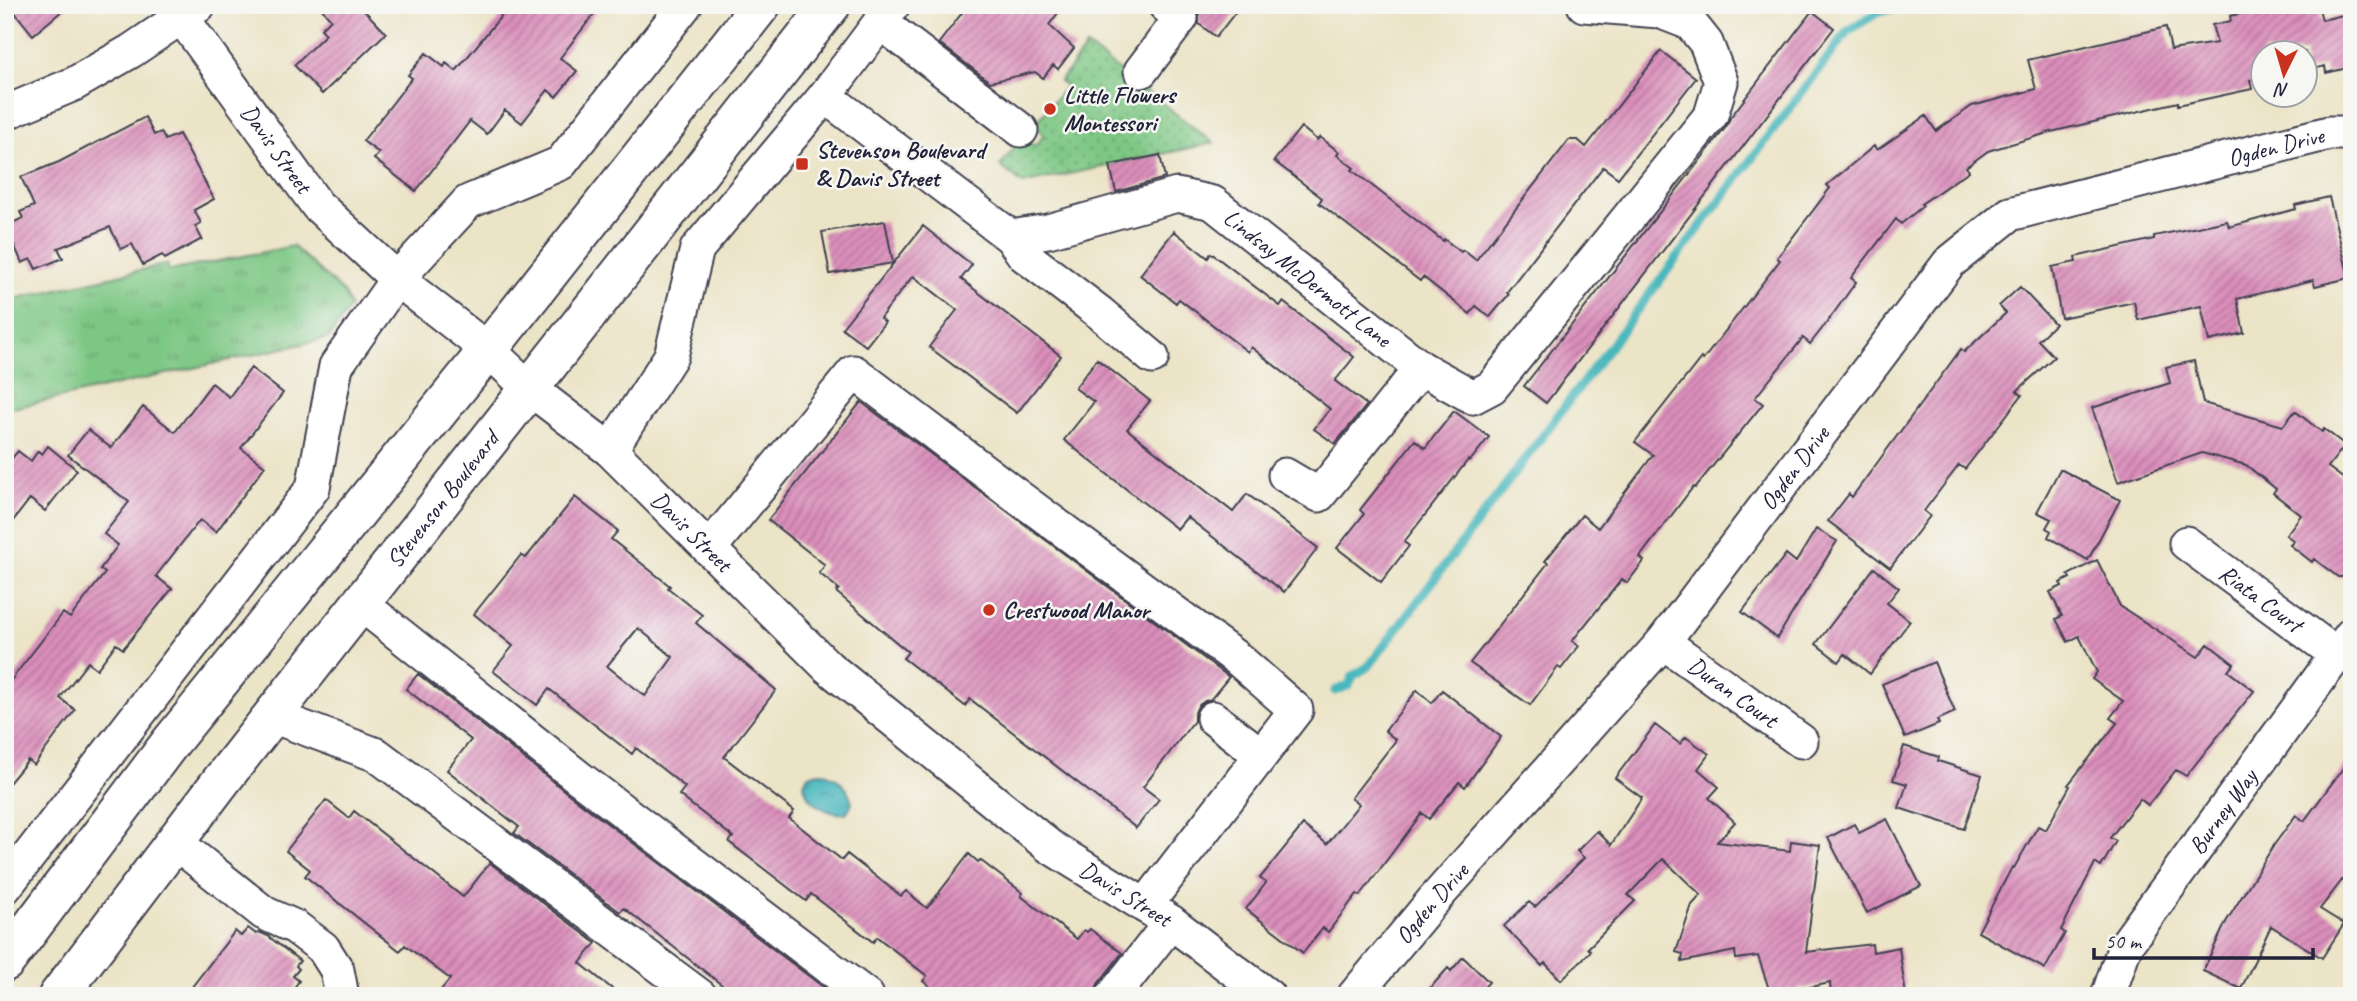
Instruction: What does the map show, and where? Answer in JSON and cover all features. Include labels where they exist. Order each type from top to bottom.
[{"type":"main road","points":[[5,962],[170,743],[488,351],[761,5]]},
{"type":"main road","name":"Stevenson Boulevard","points":[[58,996],[360,603],[831,5]]},
{"type":"street","points":[[5,887],[313,488],[336,366],[397,279],[468,202],[561,163],[685,5]]},
{"type":"street","points":[[1142,71],[1181,18],[1165,5]]},
{"type":"street","name":"Lindsay McDermott Lane","points":[[1011,237],[1048,231],[1177,195],[1213,203],[1420,368],[1473,397],[1492,387],[1712,115],[1721,82],[1706,43],[1690,23],[1660,11],[1584,5]]},
{"type":"street","points":[[5,113],[74,84],[185,9]]},
{"type":"street","name":"Davis Street","points":[[185,9],[317,205],[397,279],[488,351],[529,388],[610,450],[828,667],[1049,846],[1158,914],[1268,996]]},
{"type":"street","points":[[610,450],[671,356],[697,248],[825,96],[887,14],[1021,130]]},
{"type":"street","points":[[825,96],[1011,237],[1024,255],[1152,357]]},
{"type":"street","name":"Ogden Drive","points":[[1354,996],[1432,902],[1663,642],[1949,263],[2010,214],[2329,133],[2352,133]]},
{"type":"street","points":[[1285,475],[1320,495],[1420,368]]},
{"type":"street","points":[[709,549],[854,372],[1239,660],[1296,710],[1261,755],[1158,914],[1114,996]]},
{"type":"street","name":"Riata Court","points":[[2186,542],[2344,644]]},
{"type":"street","points":[[360,603],[578,777],[867,996]]},
{"type":"street","name":"Duran Court","points":[[1663,642],[1801,741]]},
{"type":"street","name":"Burney Way","points":[[2108,996],[2125,946],[2344,644]]},
{"type":"street","points":[[272,716],[377,755],[700,996]]},
{"type":"street","points":[[1213,718],[1261,755]]},
{"type":"street","points":[[174,842],[264,913],[295,927],[323,948],[337,970],[342,996]]},
{"type":"green space","points":[[1087,46],[1214,143],[1023,184],[1000,166],[1022,137],[1035,146],[1044,135],[1034,126],[1066,86],[1060,81]]},
{"type":"green space","points":[[293,246],[344,293],[350,307],[329,338],[9,409],[5,407],[5,301],[167,264],[169,271]]},
{"type":"water","points":[[822,772],[838,780],[848,792],[852,804],[846,813],[824,809],[808,795],[805,780]]},
{"type":"building","points":[[9,5],[69,5],[33,35]]},
{"type":"building","points":[[318,5],[359,5],[386,33],[322,94],[294,65],[326,34],[321,29],[331,19]]},
{"type":"building","points":[[510,5],[601,5],[560,58],[577,71],[556,97],[548,90],[522,123],[505,110],[487,134],[470,121],[416,191],[374,159],[379,153],[363,141],[412,78],[408,75],[426,53],[444,67],[446,63],[456,71]]},
{"type":"building","points":[[968,5],[1064,5],[1049,25],[1074,48],[1058,69],[1053,65],[1043,78],[1035,72],[990,82],[939,43]]},
{"type":"building","points":[[1195,5],[1241,5],[1216,37],[1199,24],[1199,12]]},
{"type":"building","points":[[2278,5],[2318,5],[2322,20],[2343,15],[2352,53],[2352,67],[2326,73],[2325,66],[2318,68],[2318,38],[2248,38],[2248,90],[2178,105],[2178,102],[2051,132],[1988,151],[1966,167],[1969,171],[1921,204],[1923,206],[1901,224],[1896,219],[1851,278],[1856,282],[1828,321],[1810,344],[1803,338],[1755,398],[1763,404],[1695,488],[1693,487],[1640,557],[1644,561],[1627,583],[1622,579],[1572,641],[1579,646],[1561,669],[1558,667],[1530,705],[1470,663],[1582,515],[1598,528],[1653,455],[1635,442],[1780,260],[1777,258],[1830,188],[1827,185],[1874,146],[1877,150],[1926,116],[1936,131],[1972,106],[2036,89],[2028,60],[2166,27],[2171,50],[2217,43],[2212,25],[2231,21],[2230,16]]},
{"type":"building","points":[[1812,11],[1834,28],[1546,403],[1524,386],[1726,127],[1730,118]]},
{"type":"building","points":[[1661,51],[1696,78],[1618,178],[1603,167],[1490,317],[1476,306],[1470,314],[1423,277],[1420,281],[1319,203],[1322,198],[1274,161],[1301,127],[1339,152],[1337,155],[1354,168],[1352,170],[1443,241],[1444,239],[1476,260],[1569,140],[1578,140],[1586,147]]},
{"type":"building","points":[[145,117],[154,135],[161,132],[165,140],[179,134],[214,199],[194,210],[201,223],[195,226],[202,239],[165,259],[162,255],[143,265],[132,244],[121,249],[110,227],[58,248],[63,258],[36,269],[31,259],[22,263],[6,226],[23,218],[20,212],[34,206],[21,177],[59,162]]},
{"type":"building","points":[[1160,155],[1165,178],[1116,192],[1110,165]]},
{"type":"building","points":[[2329,197],[2349,278],[2315,286],[2313,280],[2237,299],[2244,333],[2209,341],[2201,306],[2138,320],[2134,302],[2061,318],[2052,267],[2076,262],[2075,257],[2154,239],[2154,236],[2227,221],[2229,227],[2296,209],[2295,205]]},
{"type":"building","points":[[885,221],[893,263],[830,274],[822,232]]},
{"type":"building","points":[[923,226],[972,265],[961,279],[1061,356],[1017,413],[929,347],[957,310],[913,276],[880,318],[885,322],[866,346],[842,328]]},
{"type":"building","points":[[1174,231],[1208,258],[1211,253],[1280,306],[1283,302],[1354,357],[1335,381],[1367,405],[1335,444],[1314,429],[1330,409],[1251,347],[1248,352],[1179,299],[1176,303],[1140,275]]},
{"type":"building","points":[[2020,287],[2055,324],[2038,340],[2054,357],[2017,391],[2022,395],[1965,469],[1959,465],[1924,511],[1930,516],[1890,568],[1828,521],[1849,494],[1852,497],[1961,349],[1964,352],[2006,313],[1999,306]]},
{"type":"building","points":[[1097,359],[1150,401],[1127,429],[1233,512],[1247,494],[1318,548],[1284,592],[1187,517],[1177,529],[1064,440],[1094,402],[1075,388]]},
{"type":"building","points":[[2194,361],[2203,403],[2283,426],[2295,411],[2322,432],[2324,429],[2345,445],[2328,467],[2352,485],[2352,564],[2342,577],[2338,577],[2314,559],[2312,562],[2290,545],[2294,541],[2286,535],[2301,515],[2273,493],[2276,489],[2246,465],[2202,453],[2118,482],[2092,408],[2170,383],[2166,367]]},
{"type":"building","points":[[251,368],[283,393],[241,448],[265,466],[216,532],[200,520],[156,576],[172,589],[123,649],[116,644],[97,669],[88,662],[60,698],[75,710],[34,765],[28,760],[5,788],[5,688],[63,613],[70,618],[105,573],[100,569],[118,545],[104,534],[129,502],[68,455],[88,430],[111,448],[143,407],[175,432],[212,383],[229,397]]},
{"type":"building","name":"Crestwood Manor","points":[[861,402],[1229,677],[1211,699],[1198,706],[1194,721],[1143,787],[1159,799],[1136,828],[970,699],[965,706],[903,658],[908,652],[836,592],[839,589],[819,573],[825,565],[768,520]]},
{"type":"building","points":[[1454,411],[1489,437],[1404,542],[1409,546],[1381,582],[1337,548],[1364,514],[1360,510],[1415,440],[1425,448]]},
{"type":"building","points":[[48,446],[77,470],[45,511],[30,499],[5,531],[5,466],[18,451],[31,461],[38,451],[42,454]]},
{"type":"building","points":[[2060,469],[2120,500],[2088,560],[2048,537],[2051,531],[2046,528],[2051,519],[2037,512]]},
{"type":"building","points":[[575,497],[618,531],[611,539],[702,615],[696,623],[776,690],[724,757],[794,811],[789,818],[842,860],[847,854],[901,896],[906,891],[927,908],[969,854],[1023,893],[1021,896],[1077,939],[1084,930],[1087,932],[1090,929],[1122,953],[1098,984],[1094,996],[942,996],[923,981],[927,976],[877,937],[873,942],[811,894],[806,901],[729,842],[733,837],[679,795],[685,787],[636,748],[632,754],[549,689],[537,705],[493,671],[513,646],[474,614],[521,555],[526,558]],"holes":[[[638,628],[673,657],[645,696],[607,666]]]},
{"type":"building","points":[[1816,529],[1837,541],[1777,638],[1742,612],[1786,554],[1796,562]]},
{"type":"building","points":[[2097,560],[2120,606],[2198,657],[2208,644],[2234,664],[2228,671],[2254,691],[2186,776],[2176,770],[2148,805],[2140,799],[2110,838],[2116,841],[2101,867],[2095,863],[2061,930],[2065,933],[2045,969],[1978,932],[2012,867],[2014,868],[2038,826],[2046,830],[2070,786],[2068,785],[2117,723],[2110,718],[2123,701],[2092,679],[2097,672],[2079,636],[2068,642],[2056,619],[2062,616],[2050,592],[2062,586],[2060,583],[2070,578],[2068,575]]},
{"type":"building","points":[[1874,568],[1899,588],[1887,603],[1910,621],[1870,674],[1845,654],[1839,662],[1816,644]]},
{"type":"building","points":[[1934,662],[1955,712],[1937,720],[1939,724],[1905,738],[1882,684]]},
{"type":"building","points":[[418,674],[566,792],[835,996],[736,996],[624,908],[620,912],[514,833],[519,827],[447,770],[471,740],[406,689]]},
{"type":"building","points":[[1417,690],[1432,703],[1442,690],[1501,737],[1465,787],[1459,782],[1429,819],[1422,813],[1360,896],[1357,894],[1328,932],[1323,928],[1303,953],[1246,909],[1266,883],[1260,878],[1303,825],[1327,844],[1359,804],[1351,798],[1396,740],[1385,731]]},
{"type":"building","points":[[1655,725],[1680,744],[1686,737],[1709,754],[1698,769],[1719,787],[1709,798],[1735,822],[1717,842],[1790,851],[1791,841],[1820,845],[1806,952],[1872,944],[1873,952],[1899,947],[1906,996],[1831,996],[1830,983],[1771,995],[1758,956],[1736,959],[1735,951],[1682,962],[1683,954],[1676,952],[1692,905],[1701,895],[1663,859],[1628,895],[1635,901],[1588,948],[1591,951],[1561,980],[1545,963],[1542,966],[1504,926],[1529,902],[1535,907],[1584,858],[1577,851],[1597,831],[1611,845],[1642,798],[1615,778]]},
{"type":"building","points":[[1904,746],[1939,757],[1938,761],[1982,775],[1964,829],[1899,808],[1907,784],[1893,780]]},
{"type":"building","points":[[2352,756],[2352,867],[2320,909],[2344,924],[2322,958],[2271,926],[2241,989],[2203,971],[2226,922],[2274,845],[2296,815],[2304,821]]},
{"type":"building","points":[[326,800],[349,818],[354,811],[463,897],[490,863],[596,943],[580,963],[621,996],[436,996],[450,979],[405,945],[400,951],[305,876],[310,870],[286,851]]},
{"type":"building","points":[[1887,819],[1921,886],[1867,913],[1828,838],[1854,824],[1859,833]]},
{"type":"building","points":[[248,928],[256,934],[259,932],[268,936],[300,961],[296,966],[299,969],[293,976],[299,981],[288,996],[185,996],[235,931],[241,936]]},
{"type":"building","points":[[1463,957],[1489,982],[1476,996],[1423,996],[1448,968],[1451,971]]},
{"type":"waterway","points":[[1335,691],[1349,685],[1353,676],[1369,666],[1848,31],[1879,12],[1910,5]]},
{"type":"waterway","points":[[2346,996],[2352,983]]},
{"type":"place","name":"Little Flowers Montessori","points":[[1050,109]]},
{"type":"place","name":"Stevenson Boulevard & Davis Street","points":[[802,164]]},
{"type":"place","name":"Crestwood Manor","points":[[989,610]]}]
